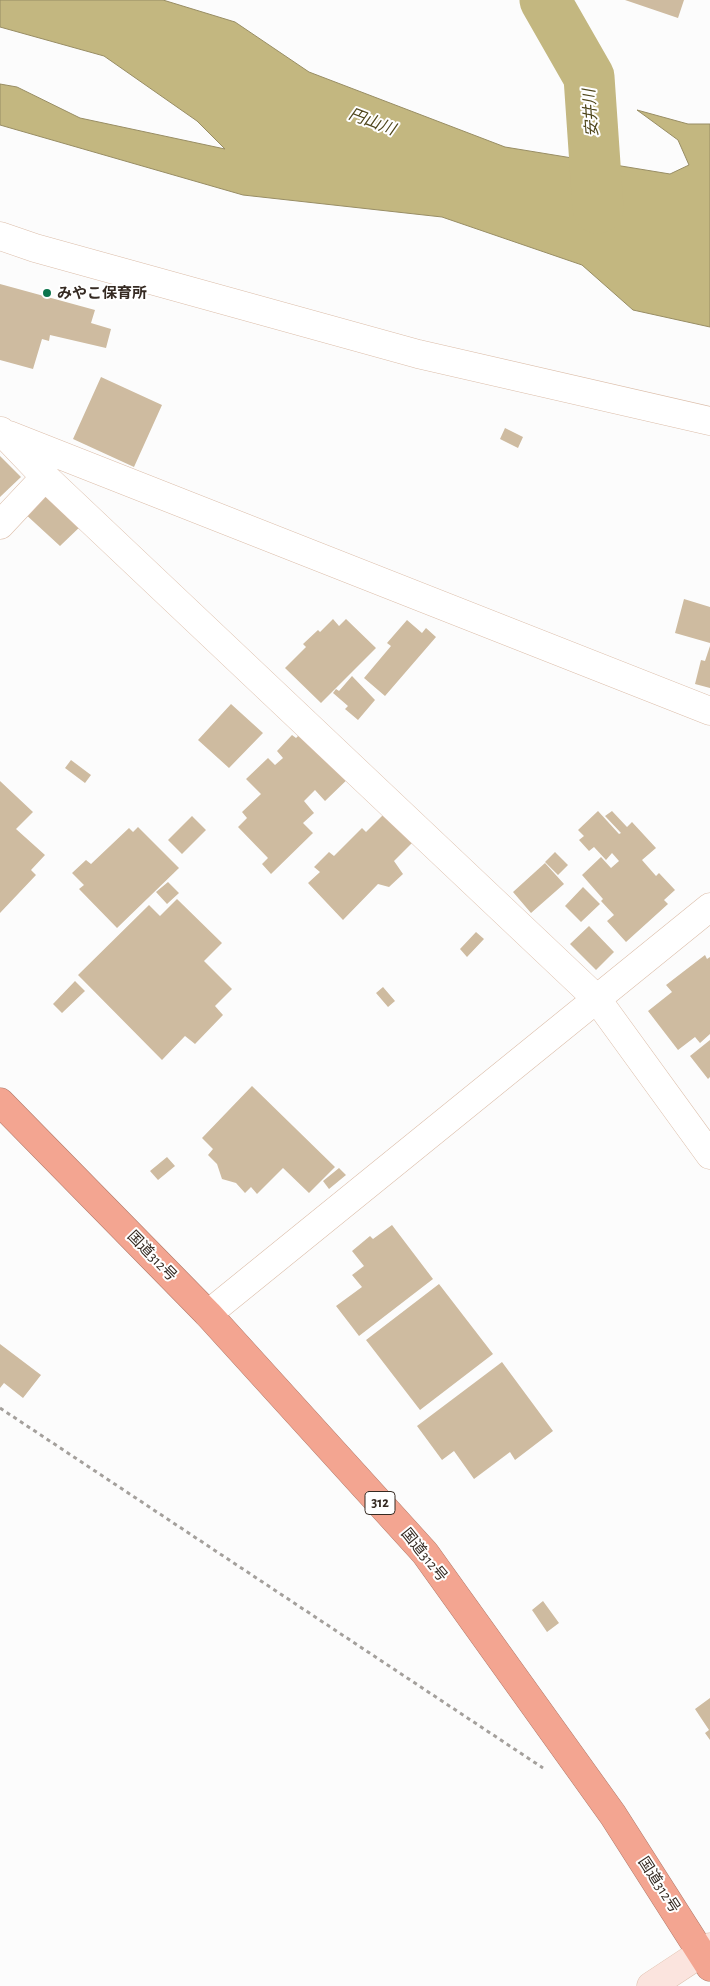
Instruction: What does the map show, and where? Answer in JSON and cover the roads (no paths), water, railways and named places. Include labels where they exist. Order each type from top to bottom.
[{"type":"highway","name":"国道312号","points":[[0,1102],[208,1314],[425,1553],[613,1815],[707,1955]]},
{"type":"main road","points":[[651,1986],[707,1955]]},
{"type":"street","points":[[0,236],[35,248],[418,354],[710,421]]},
{"type":"street","points":[[0,431],[46,477],[596,998],[710,1155]]},
{"type":"street","points":[[0,431],[710,711]]},
{"type":"street","points":[[0,525],[46,477]]},
{"type":"street","points":[[208,1314],[710,907]]},
{"type":"water","name":"円山川","points":[[0,0],[163,0],[235,22],[309,72],[505,147],[670,174],[689,165],[678,140],[637,110],[688,124],[710,124],[710,327],[633,310],[582,265],[442,217],[243,195],[0,125],[0,84],[17,87],[80,118],[225,149],[197,121],[104,56],[0,27]]},
{"type":"waterway","name":"安井川","points":[[545,0],[589,77],[598,208]]},
{"type":"place","name":"みやこ保育所","points":[[47,293]]}]
